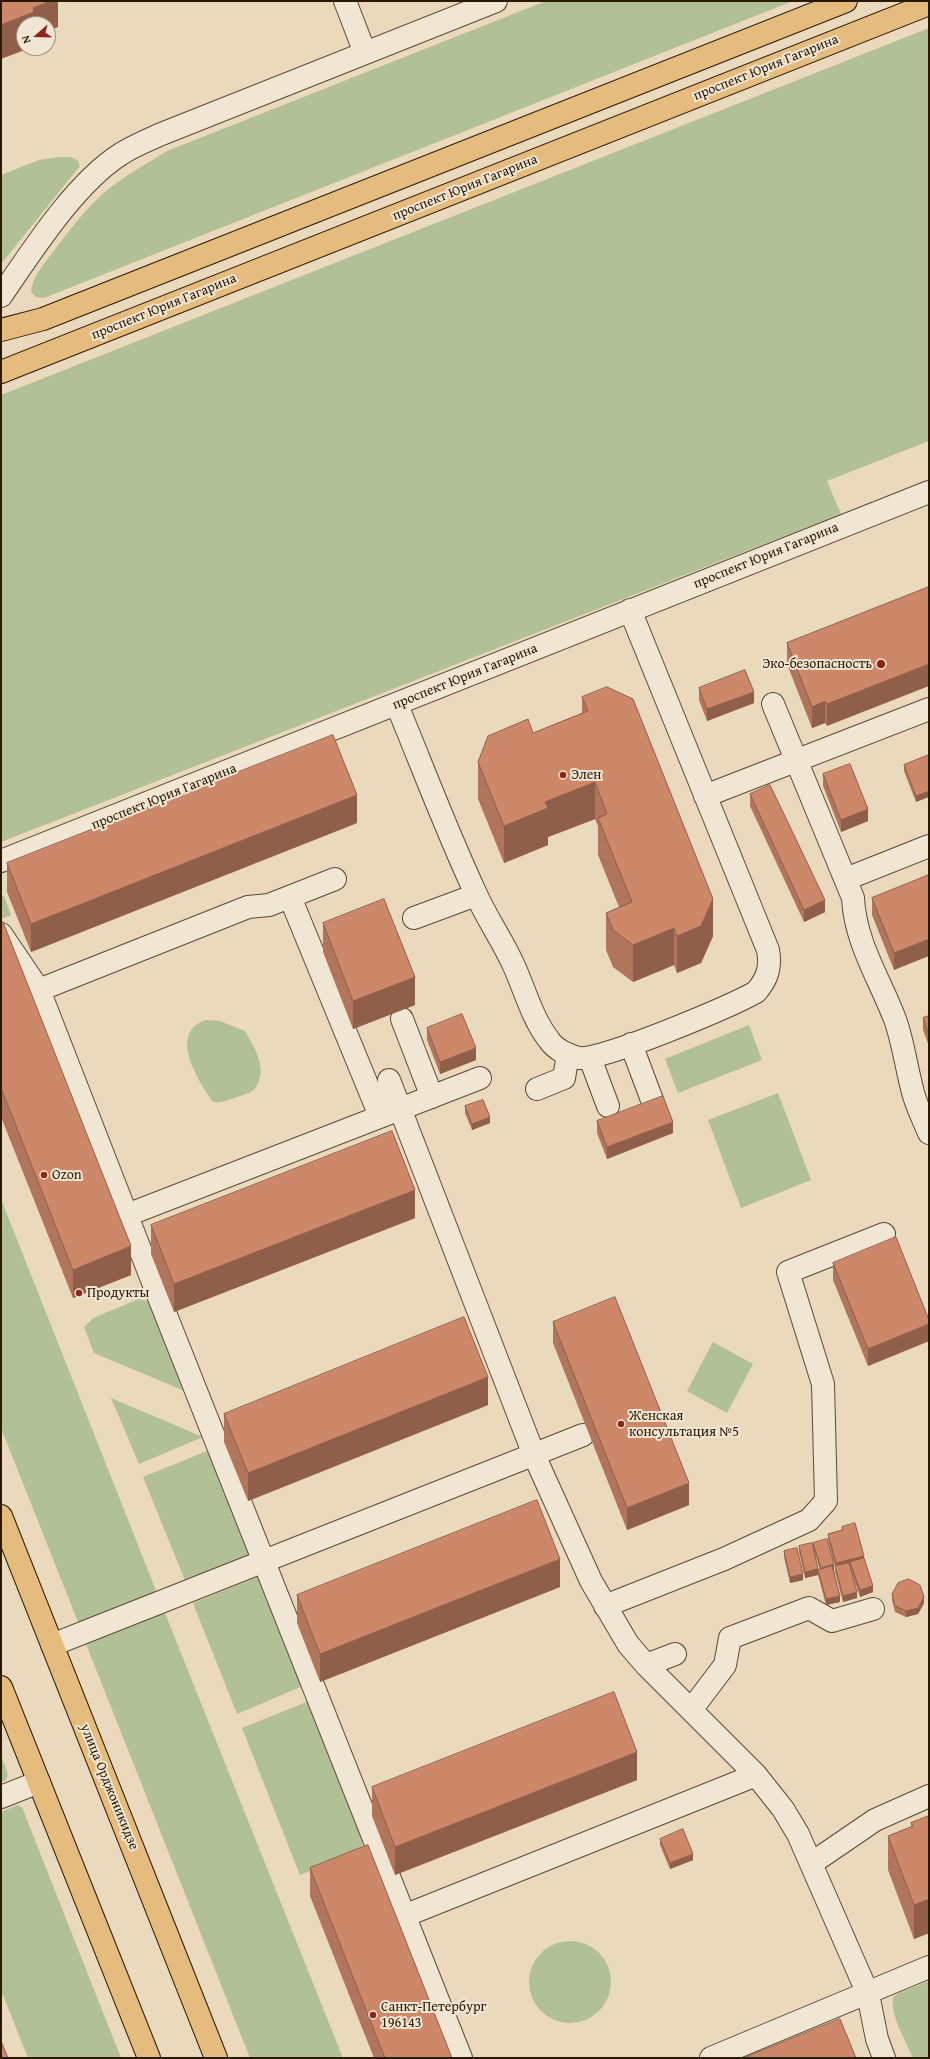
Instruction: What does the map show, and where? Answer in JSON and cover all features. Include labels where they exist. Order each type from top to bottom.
[{"type":"main road","points":[[1,330],[43,319],[846,1]]},
{"type":"main road","name":"проспект Юрия Гагарина","points":[[1,372],[929,4]]},
{"type":"main road","name":"улица Орджоникидзе","points":[[1,1516],[216,2058]]},
{"type":"main road","points":[[1,1687],[149,2058]]},
{"type":"street","points":[[345,1],[365,53]]},
{"type":"street","points":[[1,296],[36,245],[71,201],[103,167],[121,154],[159,135],[496,1]]},
{"type":"street","name":"проспект Юрия Гагарина","points":[[1,861],[929,492]]},
{"type":"street","points":[[397,704],[476,895],[514,965],[536,1018],[548,1040],[557,1049],[578,1058],[590,1058],[631,1044],[746,997],[760,987],[769,973],[770,961],[768,950],[630,610]]},
{"type":"street","points":[[773,704],[853,898],[854,916],[867,956],[896,1022],[906,1057],[922,1094],[929,1133]]},
{"type":"street","points":[[705,796],[929,709]]},
{"type":"street","points":[[846,879],[929,846]]},
{"type":"street","points":[[39,990],[248,907],[270,905],[335,879]]},
{"type":"street","points":[[414,918],[476,895]]},
{"type":"street","points":[[290,897],[390,1113],[534,1455],[591,1581],[628,1644],[646,1665],[756,1775],[783,1809],[798,1834],[812,1863],[868,1994],[876,2040],[884,2058]]},
{"type":"street","points":[[1,934],[39,990],[461,2058]]},
{"type":"street","points":[[402,1019],[432,1096]]},
{"type":"street","points":[[631,1044],[652,1100]]},
{"type":"street","points":[[537,1089],[564,1078],[568,1054]]},
{"type":"street","points":[[590,1058],[608,1106]]},
{"type":"street","points":[[127,1215],[480,1078]]},
{"type":"street","points":[[389,1080],[390,1113]]},
{"type":"street","points":[[605,1606],[724,1559],[809,1520],[826,1501],[823,1384],[788,1272],[884,1234]]},
{"type":"street","points":[[52,1645],[583,1436]]},
{"type":"street","points":[[691,1710],[724,1665],[730,1638],[809,1608],[832,1621],[873,1609]]},
{"type":"street","points":[[646,1665],[675,1654]]},
{"type":"street","points":[[404,1916],[756,1775]]},
{"type":"street","points":[[1,1797],[39,1782]]},
{"type":"street","points":[[812,1863],[875,1820],[929,1796]]},
{"type":"street","points":[[711,2058],[868,1994],[929,1967]]},
{"type":"green space","points":[[546,1],[793,1],[44,298],[36,297],[31,292],[36,276],[42,266],[84,213],[105,192],[135,170],[167,151]]},
{"type":"green space","points":[[929,28],[929,441],[827,481],[841,514],[1,842],[1,395]]},
{"type":"green space","points":[[71,157],[78,161],[80,166],[1,264],[1,175],[39,160]]},
{"type":"green space","points":[[4,896],[11,915],[1,919],[1,897]]},
{"type":"green space","points":[[205,1020],[220,1021],[245,1031],[256,1051],[261,1073],[255,1089],[251,1092],[221,1102],[213,1102],[207,1093],[194,1070],[187,1046],[189,1036],[194,1027]]},
{"type":"green space","points":[[749,1025],[762,1060],[678,1093],[665,1059]]},
{"type":"green space","points":[[778,1093],[811,1180],[741,1208],[708,1120]]},
{"type":"green space","points":[[1,1199],[157,1593],[78,1622],[1,1428]]},
{"type":"green space","points":[[139,1299],[150,1302],[187,1392],[94,1353],[84,1327],[93,1318]]},
{"type":"green space","points":[[713,1342],[753,1364],[727,1413],[687,1391]]},
{"type":"green space","points":[[111,1398],[203,1437],[139,1464]]},
{"type":"green space","points":[[212,1449],[255,1555],[186,1583],[143,1477]]},
{"type":"green space","points":[[262,1575],[305,1685],[237,1714],[193,1603]]},
{"type":"green space","points":[[165,1613],[343,2058],[250,2058],[86,1644]]},
{"type":"green space","points":[[311,1700],[360,1827],[363,1850],[300,1875],[242,1728]]},
{"type":"green space","points":[[1,1755],[8,1774],[6,1780],[1,1782]]},
{"type":"green space","points":[[17,1805],[22,1807],[121,2058],[28,2058],[1,1990],[1,1812]]},
{"type":"green space","points":[[570,1941],[586,1944],[599,1953],[608,1966],[611,1982],[608,1998],[599,2011],[586,2020],[570,2023],[554,2020],[541,2011],[532,1998],[529,1982],[532,1966],[541,1953],[554,1944]]},
{"type":"green space","points":[[929,1981],[929,2058],[913,2058],[896,2020],[893,1997],[899,1993]]},
{"type":"building","points":[[1,1],[45,1],[46,3],[33,8],[34,12],[24,16],[16,16],[16,19],[1,25]]},
{"type":"building","points":[[929,587],[929,664],[827,704],[825,701],[812,707],[787,643]]},
{"type":"building","points":[[745,670],[754,692],[707,709],[699,688]]},
{"type":"building","points":[[607,687],[633,699],[713,899],[701,926],[677,936],[674,928],[633,945],[613,930],[606,913],[632,902],[598,818],[607,814],[595,782],[545,802],[548,808],[504,826],[478,762],[488,736],[528,719],[533,733],[588,711],[582,697]]},
{"type":"building","points":[[333,735],[357,795],[31,924],[7,863]]},
{"type":"building","points":[[929,755],[929,791],[916,796],[904,765]]},
{"type":"building","points":[[850,764],[868,809],[841,820],[823,774]]},
{"type":"building","points":[[770,785],[825,900],[804,910],[750,794]]},
{"type":"building","points":[[929,875],[929,939],[894,953],[872,898]]},
{"type":"building","points":[[384,899],[415,977],[353,1001],[323,923]]},
{"type":"building","points":[[3,922],[131,1246],[73,1270],[1,1088],[1,923]]},
{"type":"building","points":[[462,1014],[476,1048],[440,1062],[427,1028]]},
{"type":"building","points":[[929,1016],[929,1035],[923,1018]]},
{"type":"building","points":[[663,1096],[673,1122],[607,1147],[597,1121]]},
{"type":"building","points":[[483,1100],[490,1117],[472,1124],[465,1106]]},
{"type":"building","points":[[392,1131],[415,1190],[174,1284],[151,1225]]},
{"type":"building","points":[[896,1237],[929,1320],[929,1324],[868,1349],[833,1263]]},
{"type":"building","name":"Женская консультация №5","points":[[615,1297],[689,1483],[627,1508],[553,1322]]},
{"type":"building","points":[[464,1317],[488,1377],[248,1473],[224,1414]]},
{"type":"building","points":[[537,1500],[560,1559],[320,1654],[297,1595]]},
{"type":"building","points":[[855,1523],[864,1556],[836,1563],[828,1534],[842,1530],[842,1527]]},
{"type":"building","points":[[827,1539],[834,1564],[821,1568],[813,1543]]},
{"type":"building","points":[[812,1543],[818,1569],[805,1572],[799,1546]]},
{"type":"building","points":[[797,1548],[803,1574],[790,1577],[784,1551]]},
{"type":"building","points":[[864,1558],[873,1586],[860,1590],[850,1562]]},
{"type":"building","points":[[849,1563],[857,1592],[843,1596],[835,1566]]},
{"type":"building","points":[[832,1566],[840,1596],[826,1599],[818,1570]]},
{"type":"building","points":[[909,1579],[920,1585],[924,1597],[918,1608],[906,1611],[895,1606],[892,1594],[898,1583]]},
{"type":"building","points":[[614,1692],[637,1752],[395,1847],[372,1787]]},
{"type":"building","points":[[929,1816],[929,1899],[914,1905],[888,1836],[913,1826],[911,1823]]},
{"type":"building","points":[[683,1829],[693,1854],[670,1863],[660,1839]]},
{"type":"building","points":[[368,1845],[452,2058],[385,2058],[310,1868]]},
{"type":"building","points":[[840,2019],[856,2058],[744,2058]]},
{"type":"building","points":[[1,2041],[8,2058],[1,2058]]},
{"type":"place","name":"Эко-безопасность","points":[[881,664]]},
{"type":"place","name":"Элен","points":[[563,775]]},
{"type":"place","name":"Ozon","points":[[44,1175]]},
{"type":"place","name":"Продукты","points":[[79,1293]]},
{"type":"place","name":"Женская консультация №5","points":[[621,1424]]},
{"type":"place","name":"Санкт-Петербург 196143","points":[[373,2015]]}]
